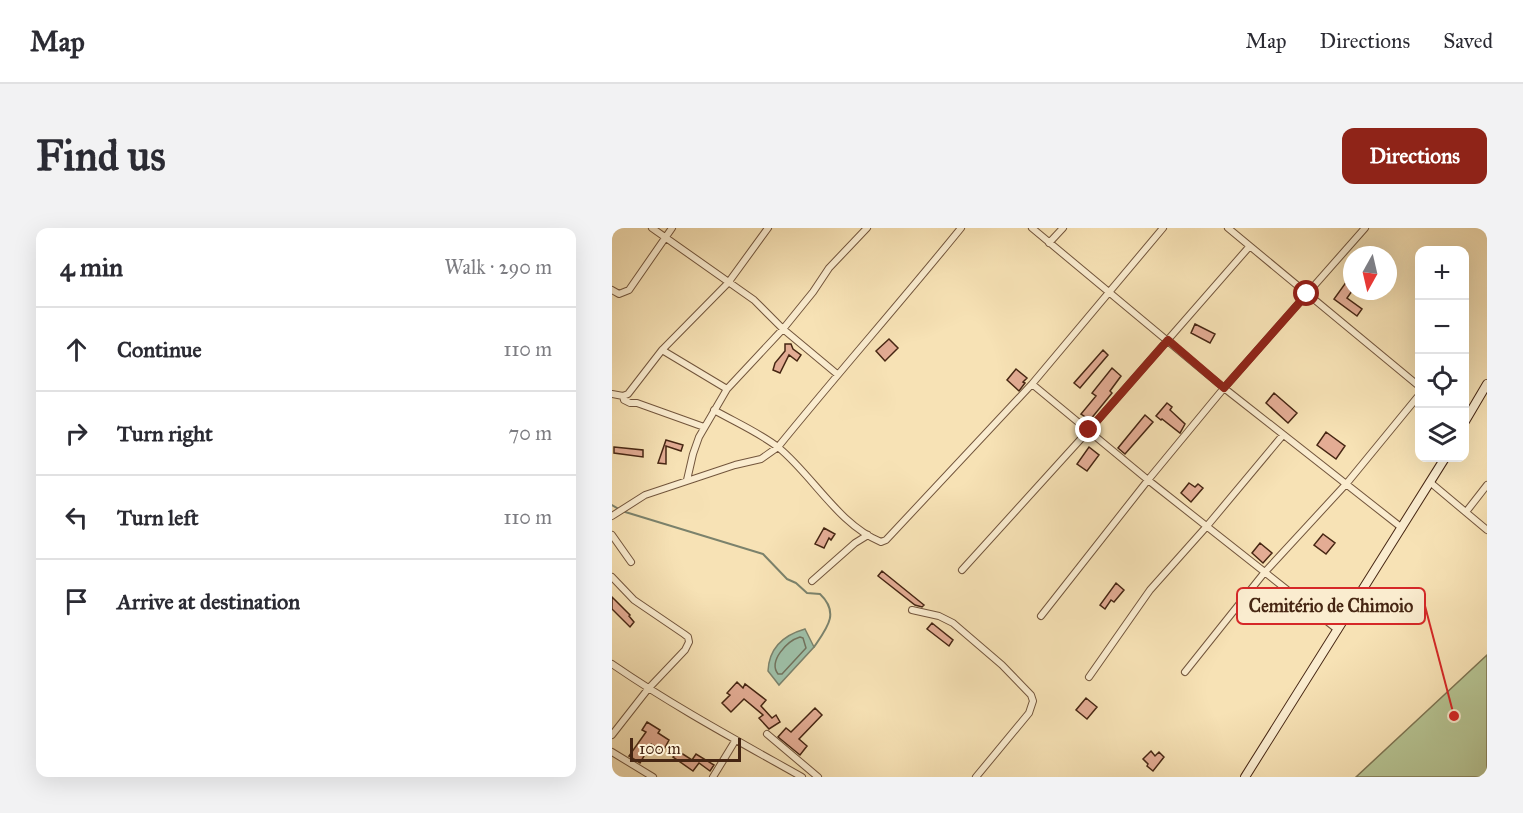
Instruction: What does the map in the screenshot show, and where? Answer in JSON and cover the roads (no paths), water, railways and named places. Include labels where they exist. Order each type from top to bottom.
[{"type":"street","points":[[652,228],[754,300],[783,329],[837,374]]},
{"type":"street","points":[[612,290],[619,294],[629,290],[672,228]]},
{"type":"street","points":[[612,394],[623,396],[628,394],[662,350],[728,283],[768,228]]},
{"type":"street","points":[[612,516],[645,495],[735,465],[761,459],[778,447],[961,228]]},
{"type":"street","points":[[1032,228],[1224,388],[1402,528]]},
{"type":"street","points":[[1050,243],[1063,228]]},
{"type":"street","points":[[714,410],[778,447],[832,504],[868,535],[881,542],[886,540],[1032,384],[1163,228]]},
{"type":"street","points":[[1228,228],[1415,384]]},
{"type":"street","points":[[1041,616],[1224,388],[1365,228]]},
{"type":"street","points":[[687,480],[693,454],[704,427],[727,389],[783,329],[829,268],[863,229]]},
{"type":"street","points":[[962,570],[1089,430],[1249,247]]},
{"type":"street","points":[[662,350],[727,389]]},
{"type":"street","points":[[1032,384],[1148,480],[1338,630]]},
{"type":"street","points":[[1469,415],[1487,384]]},
{"type":"street","points":[[623,396],[630,403],[637,403],[704,427]]},
{"type":"street","points":[[1185,672],[1264,573],[1347,483],[1415,399]]},
{"type":"street","points":[[1089,677],[1150,590],[1283,435]]},
{"type":"street","points":[[1245,777],[1443,462]]},
{"type":"street","points":[[1431,483],[1487,530]]},
{"type":"street","points":[[1466,512],[1487,485]]},
{"type":"street","points":[[612,535],[631,562]]},
{"type":"street","points":[[812,581],[855,543],[868,535]]},
{"type":"street","points":[[612,577],[642,606],[669,622],[688,637],[689,642],[685,650],[648,689],[612,735]]},
{"type":"street","points":[[912,610],[947,619],[953,623],[1002,665],[1031,695],[1033,701],[1029,713],[976,777]]},
{"type":"street","points":[[612,664],[648,689],[735,741],[802,777]]},
{"type":"street","points":[[767,734],[818,777]]},
{"type":"street","points":[[713,777],[735,741]]},
{"type":"street","points":[[612,752],[653,777]]},
{"type":"water","points":[[805,629],[814,647],[779,685],[768,671],[771,656],[784,639]]},
{"type":"waterway","points":[[612,505],[622,511],[763,554],[787,579],[796,583],[807,593],[820,594],[826,601],[830,614],[827,627],[814,647]]},
{"type":"place","name":"Cemitério de Chimoio","points":[[1454,716]]}]
